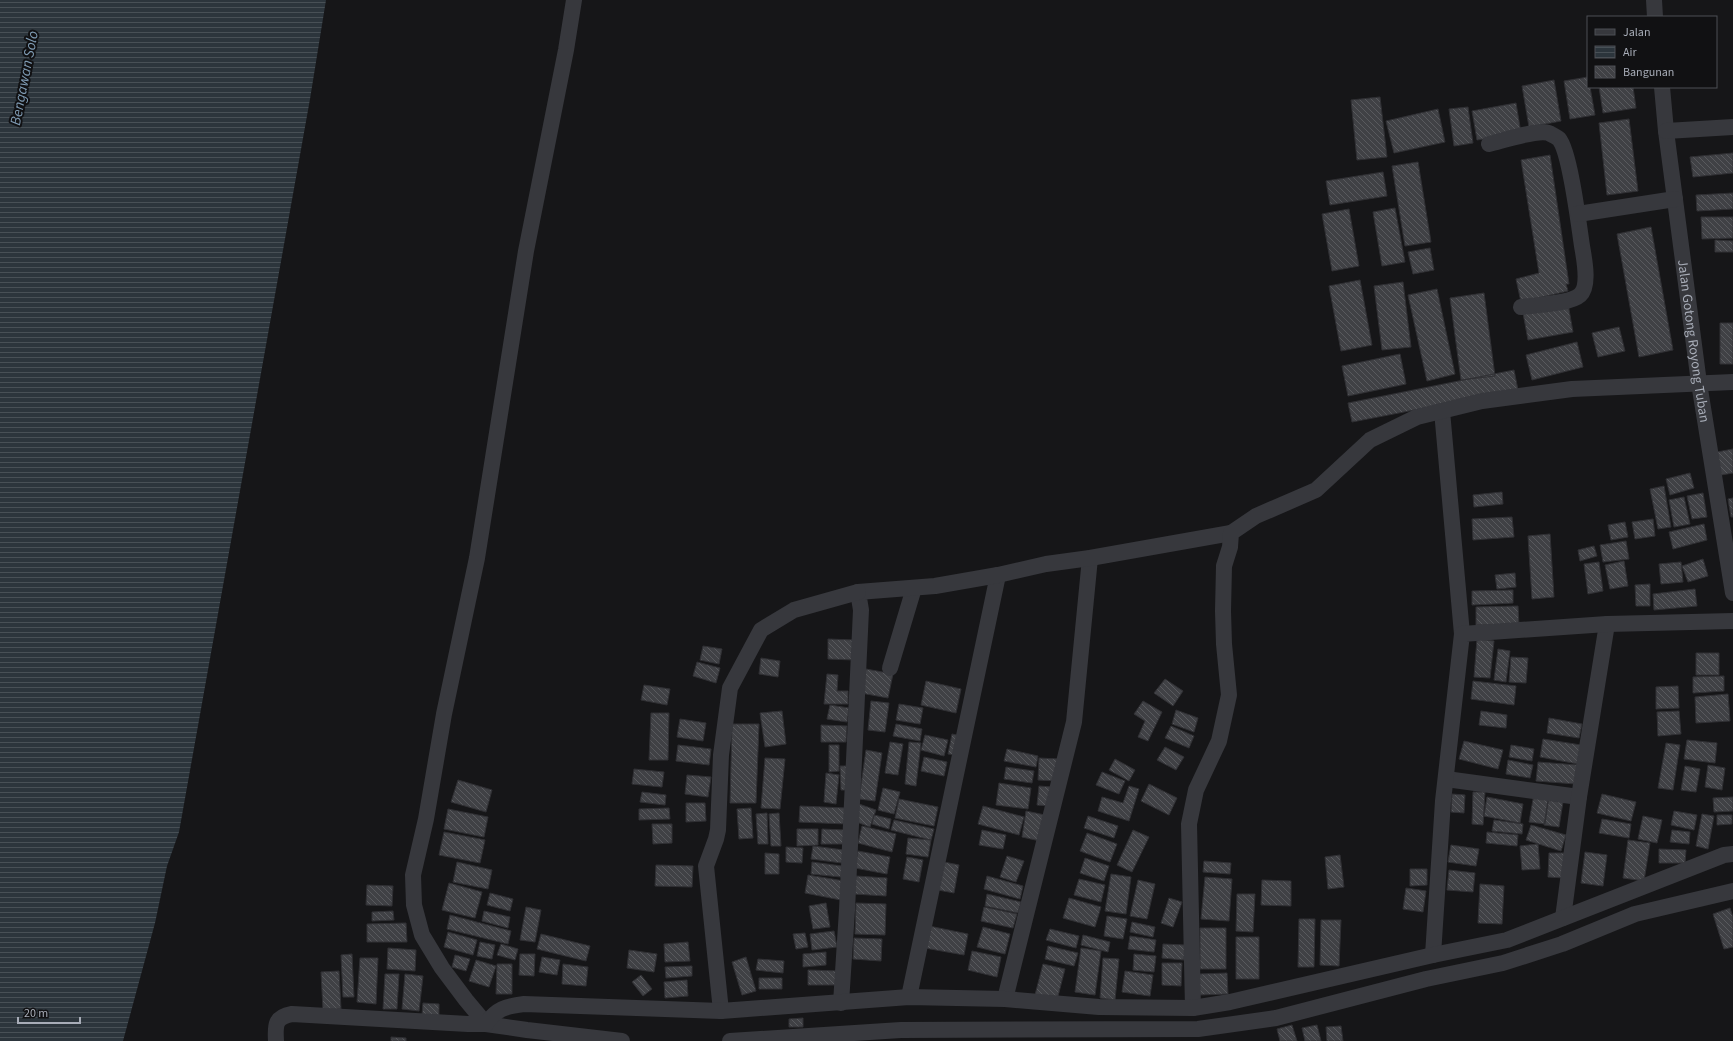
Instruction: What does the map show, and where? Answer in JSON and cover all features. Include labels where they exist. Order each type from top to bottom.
[{"type":"street","points":[[486,1024],[442,968],[422,935],[414,905],[413,875],[426,819],[444,714],[478,558],[526,251],[566,50],[574,0]]},
{"type":"street","points":[[1654,0],[1655,16]]},
{"type":"street","name":"Jalan Gotong Royong Tuban","points":[[1662,88],[1666,132],[1700,383],[1729,550],[1733,593]]},
{"type":"street","points":[[1666,132],[1733,127]]},
{"type":"street","points":[[1489,144],[1520,136],[1547,133],[1559,139],[1565,152],[1578,214],[1586,274],[1585,289],[1580,296],[1572,300],[1521,307]]},
{"type":"street","points":[[1578,214],[1675,199]]},
{"type":"street","points":[[721,1011],[706,866],[717,835],[721,755],[730,688],[761,630],[794,610],[858,592],[935,586],[998,575],[1046,564],[1090,558],[1231,533],[1256,516],[1316,490],[1370,440],[1417,417],[1482,400],[1572,389],[1733,382]]},
{"type":"street","points":[[1433,955],[1446,779],[1462,634],[1442,411]]},
{"type":"street","points":[[1193,1008],[1189,824],[1196,790],[1219,741],[1229,695],[1224,644],[1223,611],[1224,566],[1230,547],[1231,533]]},
{"type":"street","points":[[1005,999],[1074,722],[1090,558]]},
{"type":"street","points":[[909,997],[998,575]]},
{"type":"street","points":[[890,668],[914,588]]},
{"type":"street","points":[[841,1003],[847,910],[861,610],[858,592]]},
{"type":"street","points":[[1462,634],[1607,624],[1733,621]]},
{"type":"street","points":[[1564,918],[1579,796],[1607,624]]},
{"type":"street","points":[[1446,779],[1579,796]]},
{"type":"street","points":[[486,1024],[495,1012],[508,1007],[524,1004],[721,1011],[909,997],[1005,999],[1099,1007],[1193,1008],[1230,1002],[1433,955],[1507,940],[1724,856],[1733,854]]},
{"type":"street","points":[[730,1041],[851,1037],[901,1030],[984,1031],[1198,1029],[1276,1018],[1426,979],[1503,963],[1562,944],[1635,914],[1733,891]]},
{"type":"street","points":[[276,1041],[277,1021],[281,1017],[292,1014],[486,1024],[527,1036],[622,1041]]},
{"type":"water","name":"Bengawan Solo","points":[[0,0],[326,0],[310,99],[179,832],[167,866],[155,923],[123,1041],[0,1041]]},
{"type":"building","points":[[1587,77],[1587,88],[1590,88],[1595,115],[1570,119],[1564,81]]},
{"type":"building","points":[[1554,80],[1561,121],[1529,127],[1522,86]]},
{"type":"building","points":[[1599,88],[1633,88],[1636,108],[1603,113]]},
{"type":"building","points":[[1380,97],[1387,157],[1357,160],[1351,100]]},
{"type":"building","points":[[1516,103],[1521,133],[1477,140],[1472,111]]},
{"type":"building","points":[[1468,107],[1473,143],[1454,146],[1449,109]]},
{"type":"building","points":[[1438,109],[1445,142],[1394,153],[1386,121]]},
{"type":"building","points":[[1629,119],[1638,191],[1607,195],[1599,123]]},
{"type":"building","points":[[1733,153],[1733,173],[1693,177],[1690,157]]},
{"type":"building","points":[[1550,155],[1569,284],[1566,284],[1568,291],[1521,302],[1516,279],[1539,273],[1521,160]]},
{"type":"building","points":[[1418,162],[1431,242],[1405,246],[1392,166]]},
{"type":"building","points":[[1383,172],[1387,196],[1330,205],[1326,181]]},
{"type":"building","points":[[1733,193],[1733,209],[1697,211],[1696,195]]},
{"type":"building","points":[[1395,208],[1405,262],[1382,266],[1373,212]]},
{"type":"building","points":[[1349,209],[1359,266],[1332,271],[1322,214]]},
{"type":"building","points":[[1701,217],[1733,217],[1733,238],[1702,239]]},
{"type":"building","points":[[1651,227],[1673,350],[1639,357],[1617,234]]},
{"type":"building","points":[[1715,240],[1733,241],[1733,252],[1715,252]]},
{"type":"building","points":[[1430,248],[1434,270],[1413,274],[1408,252]]},
{"type":"building","points":[[1360,280],[1372,345],[1341,351],[1329,286]]},
{"type":"building","points":[[1403,282],[1411,347],[1382,350],[1374,286]]},
{"type":"building","points":[[1437,289],[1455,374],[1427,381],[1408,295]]},
{"type":"building","points":[[1484,293],[1495,376],[1461,380],[1450,298]]},
{"type":"building","points":[[1568,304],[1573,332],[1528,340],[1523,313]]},
{"type":"building","points":[[1720,323],[1733,323],[1733,364],[1720,364]]},
{"type":"building","points":[[1619,327],[1625,351],[1598,357],[1592,333]]},
{"type":"building","points":[[1577,342],[1583,367],[1532,380],[1526,355]]},
{"type":"building","points":[[1400,354],[1406,384],[1348,396],[1342,366]]},
{"type":"building","points":[[1514,370],[1518,390],[1352,422],[1348,403]]},
{"type":"building","points":[[1733,449],[1733,473],[1721,475],[1717,452]]},
{"type":"building","points":[[1690,473],[1694,488],[1670,495],[1666,479]]},
{"type":"building","points":[[1664,486],[1671,527],[1658,529],[1650,489]]},
{"type":"building","points":[[1502,492],[1503,504],[1474,507],[1473,495]]},
{"type":"building","points":[[1703,493],[1707,517],[1692,519],[1687,496]]},
{"type":"building","points":[[1684,497],[1690,524],[1674,527],[1669,500]]},
{"type":"building","points":[[1733,498],[1733,517],[1731,517],[1728,499]]},
{"type":"building","points":[[1512,517],[1514,537],[1473,540],[1472,519]]},
{"type":"building","points":[[1653,519],[1655,536],[1635,539],[1632,522]]},
{"type":"building","points":[[1625,522],[1628,537],[1611,540],[1608,525]]},
{"type":"building","points":[[1704,524],[1707,540],[1673,549],[1669,532]]},
{"type":"building","points":[[1550,534],[1554,597],[1532,599],[1528,536]]},
{"type":"building","points":[[1626,541],[1629,559],[1603,562],[1600,545]]},
{"type":"building","points":[[1594,546],[1597,556],[1580,561],[1578,550]]},
{"type":"building","points":[[1703,559],[1708,576],[1688,582],[1682,566]]},
{"type":"building","points":[[1624,561],[1628,586],[1610,589],[1605,565]]},
{"type":"building","points":[[1599,562],[1603,591],[1588,594],[1584,564]]},
{"type":"building","points":[[1681,562],[1683,582],[1661,584],[1659,564]]},
{"type":"building","points":[[1515,573],[1516,587],[1497,589],[1495,575]]},
{"type":"building","points":[[1650,584],[1650,606],[1636,606],[1635,585]]},
{"type":"building","points":[[1695,589],[1697,606],[1654,610],[1653,594]]},
{"type":"building","points":[[1513,590],[1513,603],[1472,605],[1472,591]]},
{"type":"building","points":[[1518,606],[1519,625],[1476,625],[1476,607]]},
{"type":"building","points":[[828,639],[854,640],[854,660],[828,659]]},
{"type":"building","points":[[1477,639],[1494,641],[1490,678],[1474,677]]},
{"type":"building","points":[[703,646],[722,649],[719,664],[700,660]]},
{"type":"building","points":[[1498,649],[1510,651],[1506,682],[1494,680]]},
{"type":"building","points":[[1696,653],[1719,653],[1719,675],[1696,675]]},
{"type":"building","points":[[1511,657],[1528,658],[1526,683],[1509,682]]},
{"type":"building","points":[[761,658],[780,661],[778,677],[759,674]]},
{"type":"building","points":[[697,662],[720,668],[716,683],[693,676]]},
{"type":"building","points":[[866,669],[893,674],[888,698],[861,693]]},
{"type":"building","points":[[827,674],[838,675],[837,691],[848,691],[848,704],[824,704]]},
{"type":"building","points":[[1724,676],[1724,691],[1693,693],[1693,677]]},
{"type":"building","points":[[1165,679],[1183,691],[1173,706],[1154,693]]},
{"type":"building","points":[[926,681],[961,689],[956,713],[921,705]]},
{"type":"building","points":[[1473,681],[1516,686],[1514,705],[1471,699]]},
{"type":"building","points":[[644,685],[670,689],[667,705],[641,700]]},
{"type":"building","points":[[1678,686],[1679,708],[1656,709],[1656,687]]},
{"type":"building","points":[[1728,694],[1730,721],[1696,723],[1695,697]]},
{"type":"building","points":[[871,701],[889,703],[885,732],[868,730]]},
{"type":"building","points":[[1143,701],[1162,712],[1148,741],[1138,737],[1145,721],[1134,714]]},
{"type":"building","points":[[899,704],[923,708],[920,724],[896,720]]},
{"type":"building","points":[[830,705],[849,708],[847,722],[827,719]]},
{"type":"building","points":[[1176,710],[1198,718],[1194,732],[1172,724]]},
{"type":"building","points":[[782,711],[786,744],[765,747],[760,713]]},
{"type":"building","points":[[1481,711],[1507,715],[1506,728],[1479,725]]},
{"type":"building","points":[[1679,711],[1681,734],[1658,736],[1657,712]]},
{"type":"building","points":[[651,713],[669,713],[668,760],[649,760]]},
{"type":"building","points":[[1549,718],[1582,724],[1579,738],[1547,733]]},
{"type":"building","points":[[680,719],[706,723],[703,741],[677,737]]},
{"type":"building","points":[[732,724],[759,724],[756,803],[730,803]]},
{"type":"building","points":[[896,724],[922,729],[920,741],[893,736]]},
{"type":"building","points":[[821,725],[847,726],[846,742],[821,742]]},
{"type":"building","points":[[1171,726],[1194,736],[1189,748],[1165,738]]},
{"type":"building","points":[[952,734],[961,736],[958,755],[948,754]]},
{"type":"building","points":[[925,735],[948,740],[944,756],[921,750]]},
{"type":"building","points":[[1543,739],[1581,745],[1578,764],[1540,757]]},
{"type":"building","points":[[1687,740],[1717,743],[1715,763],[1684,759]]},
{"type":"building","points":[[1464,741],[1503,750],[1498,769],[1459,759]]},
{"type":"building","points":[[890,742],[903,744],[898,775],[885,773]]},
{"type":"building","points":[[909,742],[921,743],[916,786],[905,784]]},
{"type":"building","points":[[1666,743],[1680,745],[1673,790],[1658,788]]},
{"type":"building","points":[[678,745],[711,749],[709,765],[676,761]]},
{"type":"building","points":[[829,745],[839,745],[839,771],[829,772]]},
{"type":"building","points":[[1511,745],[1534,749],[1532,761],[1509,757]]},
{"type":"building","points":[[1165,747],[1184,757],[1176,770],[1157,760]]},
{"type":"building","points":[[1007,749],[1038,756],[1036,767],[1004,761]]},
{"type":"building","points":[[866,750],[882,753],[875,801],[859,799]]},
{"type":"building","points":[[924,757],[947,762],[944,776],[921,771]]},
{"type":"building","points":[[765,758],[785,759],[780,809],[761,808]]},
{"type":"building","points":[[1039,758],[1059,759],[1058,781],[1038,780]]},
{"type":"building","points":[[1115,759],[1135,770],[1129,781],[1109,770]]},
{"type":"building","points":[[1508,760],[1533,765],[1530,778],[1506,774]]},
{"type":"building","points":[[1538,762],[1578,765],[1576,784],[1536,781]]},
{"type":"building","points":[[1708,765],[1725,768],[1722,790],[1705,787]]},
{"type":"building","points":[[840,766],[851,766],[851,790],[841,790]]},
{"type":"building","points":[[1685,766],[1700,769],[1696,792],[1681,790]]},
{"type":"building","points":[[1006,767],[1034,771],[1032,783],[1004,779]]},
{"type":"building","points":[[634,769],[664,772],[662,787],[632,784]]},
{"type":"building","points":[[1102,772],[1125,781],[1119,794],[1096,785]]},
{"type":"building","points":[[826,773],[839,775],[836,804],[824,802]]},
{"type":"building","points":[[687,775],[711,777],[708,797],[685,794]]},
{"type":"building","points":[[458,780],[492,790],[486,812],[451,802]]},
{"type":"building","points":[[999,783],[1031,788],[1028,809],[996,805]]},
{"type":"building","points":[[1149,784],[1177,798],[1169,815],[1141,801]]},
{"type":"building","points":[[1039,786],[1052,787],[1050,806],[1037,805]]},
{"type":"building","points":[[1129,786],[1139,789],[1129,821],[1098,811],[1102,797],[1123,803]]},
{"type":"building","points":[[883,788],[900,792],[894,814],[878,810]]},
{"type":"building","points":[[642,792],[666,795],[665,805],[640,802]]},
{"type":"building","points":[[1473,792],[1485,792],[1483,825],[1472,824]]},
{"type":"building","points":[[1452,794],[1465,795],[1464,813],[1451,812]]},
{"type":"building","points":[[1534,794],[1549,796],[1545,824],[1529,822]]},
{"type":"building","points":[[1602,794],[1636,802],[1631,821],[1597,813]]},
{"type":"building","points":[[1487,797],[1523,804],[1520,823],[1484,816]]},
{"type":"building","points":[[1733,797],[1733,811],[1714,812],[1713,798]]},
{"type":"building","points":[[899,799],[938,807],[934,826],[895,818]]},
{"type":"building","points":[[1548,800],[1563,802],[1559,827],[1544,825]]},
{"type":"building","points":[[686,803],[705,803],[706,821],[686,822]]},
{"type":"building","points":[[859,804],[876,810],[870,827],[854,821]]},
{"type":"building","points":[[800,806],[846,808],[846,824],[799,822]]},
{"type":"building","points":[[983,806],[1024,817],[1019,835],[978,824]]},
{"type":"building","points":[[669,808],[670,819],[639,820],[639,809]]},
{"type":"building","points":[[751,808],[753,838],[739,839],[737,809]]},
{"type":"building","points":[[448,809],[488,817],[484,837],[444,829]]},
{"type":"building","points":[[1026,811],[1045,815],[1040,841],[1022,837]]},
{"type":"building","points":[[1674,811],[1697,815],[1694,830],[1671,825]]},
{"type":"building","points":[[767,813],[768,844],[758,844],[756,814]]},
{"type":"building","points":[[779,813],[781,846],[771,846],[769,814]]},
{"type":"building","points":[[1702,814],[1714,816],[1708,849],[1696,846]]},
{"type":"building","points":[[874,815],[891,819],[889,829],[872,824]]},
{"type":"building","points":[[1717,815],[1732,815],[1732,824],[1717,825]]},
{"type":"building","points":[[1088,816],[1118,826],[1114,838],[1084,828]]},
{"type":"building","points":[[1643,816],[1662,820],[1657,843],[1638,839]]},
{"type":"building","points":[[1602,819],[1631,824],[1629,838],[1599,833]]},
{"type":"building","points":[[894,820],[934,829],[931,840],[891,830]]},
{"type":"building","points":[[1494,820],[1523,824],[1522,834],[1492,831]]},
{"type":"building","points":[[652,824],[672,824],[672,843],[653,844]]},
{"type":"building","points":[[1531,825],[1566,835],[1561,851],[1526,840]]},
{"type":"building","points":[[862,826],[896,834],[892,852],[858,843]]},
{"type":"building","points":[[797,829],[818,829],[818,845],[797,846]]},
{"type":"building","points":[[822,829],[844,830],[844,844],[821,844]]},
{"type":"building","points":[[982,830],[1006,835],[1003,849],[979,845]]},
{"type":"building","points":[[1133,830],[1149,837],[1132,872],[1117,865]]},
{"type":"building","points":[[1672,830],[1690,832],[1689,844],[1670,842]]},
{"type":"building","points":[[444,832],[485,840],[480,863],[439,855]]},
{"type":"building","points":[[1487,832],[1518,835],[1517,846],[1486,843]]},
{"type":"building","points":[[1087,833],[1117,844],[1110,862],[1080,851]]},
{"type":"building","points":[[908,838],[931,840],[928,857],[906,854]]},
{"type":"building","points":[[1628,840],[1650,843],[1644,881],[1623,878]]},
{"type":"building","points":[[1538,844],[1540,869],[1522,870],[1520,846]]},
{"type":"building","points":[[1451,845],[1479,849],[1476,866],[1448,862]]},
{"type":"building","points":[[813,846],[844,850],[842,863],[811,859]]},
{"type":"building","points":[[786,847],[803,848],[802,863],[786,862]]},
{"type":"building","points":[[1659,849],[1686,850],[1685,863],[1659,863]]},
{"type":"building","points":[[858,851],[890,857],[887,874],[855,868]]},
{"type":"building","points":[[1585,852],[1607,855],[1603,886],[1581,883]]},
{"type":"building","points":[[765,853],[779,854],[779,874],[765,874]]},
{"type":"building","points":[[1549,853],[1566,853],[1565,878],[1548,877]]},
{"type":"building","points":[[1340,855],[1344,887],[1328,889],[1325,857]]},
{"type":"building","points":[[1007,856],[1024,861],[1016,882],[1000,877]]},
{"type":"building","points":[[907,857],[923,860],[919,882],[903,879]]},
{"type":"building","points":[[1085,858],[1109,866],[1104,881],[1080,873]]},
{"type":"building","points":[[939,861],[959,865],[954,893],[933,889]]},
{"type":"building","points":[[1204,861],[1231,863],[1230,874],[1203,872]]},
{"type":"building","points":[[457,862],[492,870],[488,889],[453,882]]},
{"type":"building","points":[[812,862],[842,866],[841,877],[811,874]]},
{"type":"building","points":[[656,865],[693,866],[692,887],[655,886]]},
{"type":"building","points":[[1410,869],[1427,869],[1427,885],[1410,886]]},
{"type":"building","points":[[1449,870],[1475,873],[1473,892],[1447,890]]},
{"type":"building","points":[[1111,874],[1131,877],[1126,914],[1105,911]]},
{"type":"building","points":[[808,875],[844,881],[841,900],[805,893]]},
{"type":"building","points":[[856,876],[887,878],[886,896],[854,894]]},
{"type":"building","points":[[987,876],[1023,886],[1020,899],[984,889]]},
{"type":"building","points":[[1205,877],[1232,879],[1229,921],[1201,919]]},
{"type":"building","points":[[1079,879],[1105,885],[1101,902],[1074,895]]},
{"type":"building","points":[[1138,880],[1155,884],[1147,919],[1130,916]]},
{"type":"building","points":[[1262,880],[1291,881],[1291,906],[1261,905]]},
{"type":"building","points":[[449,883],[482,892],[475,918],[442,910]]},
{"type":"building","points":[[1480,884],[1504,886],[1502,924],[1478,923]]},
{"type":"building","points":[[367,885],[393,886],[392,906],[366,905]]},
{"type":"building","points":[[1406,888],[1426,891],[1423,912],[1403,909]]},
{"type":"building","points":[[490,893],[513,899],[510,911],[487,905]]},
{"type":"building","points":[[987,894],[1021,902],[1018,913],[985,906]]},
{"type":"building","points":[[1237,894],[1255,894],[1253,932],[1236,931]]},
{"type":"building","points":[[1069,898],[1101,907],[1095,927],[1063,918]]},
{"type":"building","points":[[1169,898],[1182,902],[1173,927],[1161,923]]},
{"type":"building","points":[[826,903],[830,927],[813,929],[809,906]]},
{"type":"building","points":[[856,903],[886,904],[885,935],[855,934]]},
{"type":"building","points":[[526,907],[541,910],[535,942],[520,940]]},
{"type":"building","points":[[984,907],[1017,914],[1013,928],[981,921]]},
{"type":"building","points":[[1730,908],[1733,917],[1733,947],[1724,949],[1713,914]]},
{"type":"building","points":[[393,911],[394,920],[372,921],[372,912]]},
{"type":"building","points":[[484,911],[510,917],[508,928],[482,921]]},
{"type":"building","points":[[450,915],[511,931],[508,944],[447,929]]},
{"type":"building","points":[[1107,916],[1127,919],[1123,939],[1104,936]]},
{"type":"building","points":[[1299,919],[1315,919],[1314,967],[1298,967]]},
{"type":"building","points":[[1321,920],[1341,920],[1339,966],[1320,965]]},
{"type":"building","points":[[1132,922],[1155,927],[1153,937],[1130,932]]},
{"type":"building","points":[[406,923],[407,942],[367,942],[367,924]]},
{"type":"building","points":[[929,926],[968,934],[964,955],[925,948]]},
{"type":"building","points":[[983,927],[1010,934],[1005,954],[977,947]]},
{"type":"building","points":[[1200,928],[1226,928],[1226,969],[1200,969]]},
{"type":"building","points":[[1050,929],[1079,936],[1076,948],[1046,940]]},
{"type":"building","points":[[834,931],[837,947],[812,950],[810,934]]},
{"type":"building","points":[[448,932],[477,940],[473,955],[444,947]]},
{"type":"building","points":[[805,933],[808,947],[796,949],[793,934]]},
{"type":"building","points":[[541,934],[590,946],[586,961],[537,949]]},
{"type":"building","points":[[1083,935],[1110,942],[1108,952],[1081,945]]},
{"type":"building","points":[[1130,936],[1156,940],[1154,952],[1128,949]]},
{"type":"building","points":[[1236,937],[1259,937],[1259,979],[1236,979]]},
{"type":"building","points":[[854,938],[882,939],[881,961],[853,959]]},
{"type":"building","points":[[480,942],[495,945],[492,959],[477,956]]},
{"type":"building","points":[[688,942],[690,961],[665,962],[664,944]]},
{"type":"building","points":[[501,944],[518,949],[515,960],[497,955]]},
{"type":"building","points":[[1163,944],[1185,945],[1184,960],[1162,958]]},
{"type":"building","points":[[1048,946],[1078,953],[1074,966],[1045,959]]},
{"type":"building","points":[[388,948],[416,950],[415,971],[387,969]]},
{"type":"building","points":[[1081,948],[1101,951],[1095,995],[1075,992]]},
{"type":"building","points":[[629,950],[657,954],[654,972],[627,968]]},
{"type":"building","points":[[972,951],[1001,957],[997,977],[968,970]]},
{"type":"building","points":[[826,952],[826,965],[803,967],[803,954]]},
{"type":"building","points":[[352,954],[354,997],[343,997],[341,955]]},
{"type":"building","points":[[520,954],[535,954],[534,976],[519,975]]},
{"type":"building","points":[[1134,954],[1156,956],[1154,972],[1133,970]]},
{"type":"building","points":[[455,955],[470,959],[466,971],[452,967]]},
{"type":"building","points":[[542,957],[560,960],[557,975],[539,972]]},
{"type":"building","points":[[746,957],[756,991],[742,995],[732,962]]},
{"type":"building","points":[[360,958],[378,958],[376,1004],[357,1002]]},
{"type":"building","points":[[1103,958],[1119,959],[1115,1000],[1100,998]]},
{"type":"building","points":[[758,959],[784,961],[783,973],[756,970]]},
{"type":"building","points":[[476,960],[496,966],[489,987],[469,981]]},
{"type":"building","points":[[1162,963],[1182,963],[1181,986],[1162,985]]},
{"type":"building","points":[[497,964],[512,964],[512,994],[496,994]]},
{"type":"building","points":[[563,964],[588,967],[586,986],[562,984]]},
{"type":"building","points":[[1043,964],[1065,969],[1057,1000],[1035,995]]},
{"type":"building","points":[[692,966],[692,976],[666,978],[665,967]]},
{"type":"building","points":[[808,970],[839,971],[839,985],[808,985]]},
{"type":"building","points":[[339,971],[341,1009],[323,1010],[321,972]]},
{"type":"building","points":[[1125,971],[1153,975],[1150,996],[1122,992]]},
{"type":"building","points":[[1227,973],[1228,994],[1199,995],[1199,974]]},
{"type":"building","points":[[385,974],[399,974],[397,1009],[383,1009]]},
{"type":"building","points":[[405,974],[423,976],[419,1011],[402,1009]]},
{"type":"building","points":[[641,975],[652,989],[643,996],[632,982]]},
{"type":"building","points":[[759,978],[782,978],[782,989],[759,989]]},
{"type":"building","points":[[687,980],[688,996],[665,998],[664,982]]},
{"type":"building","points":[[423,1003],[439,1004],[439,1016],[422,1015]]},
{"type":"building","points":[[803,1018],[803,1027],[789,1027],[789,1019]]},
{"type":"building","points":[[1292,1025],[1297,1041],[1280,1041],[1277,1029]]},
{"type":"building","points":[[1317,1025],[1321,1041],[1305,1041],[1302,1028]]},
{"type":"building","points":[[1341,1026],[1343,1041],[1327,1041],[1326,1027]]},
{"type":"building","points":[[391,1037],[406,1038],[406,1041],[391,1041]]}]
